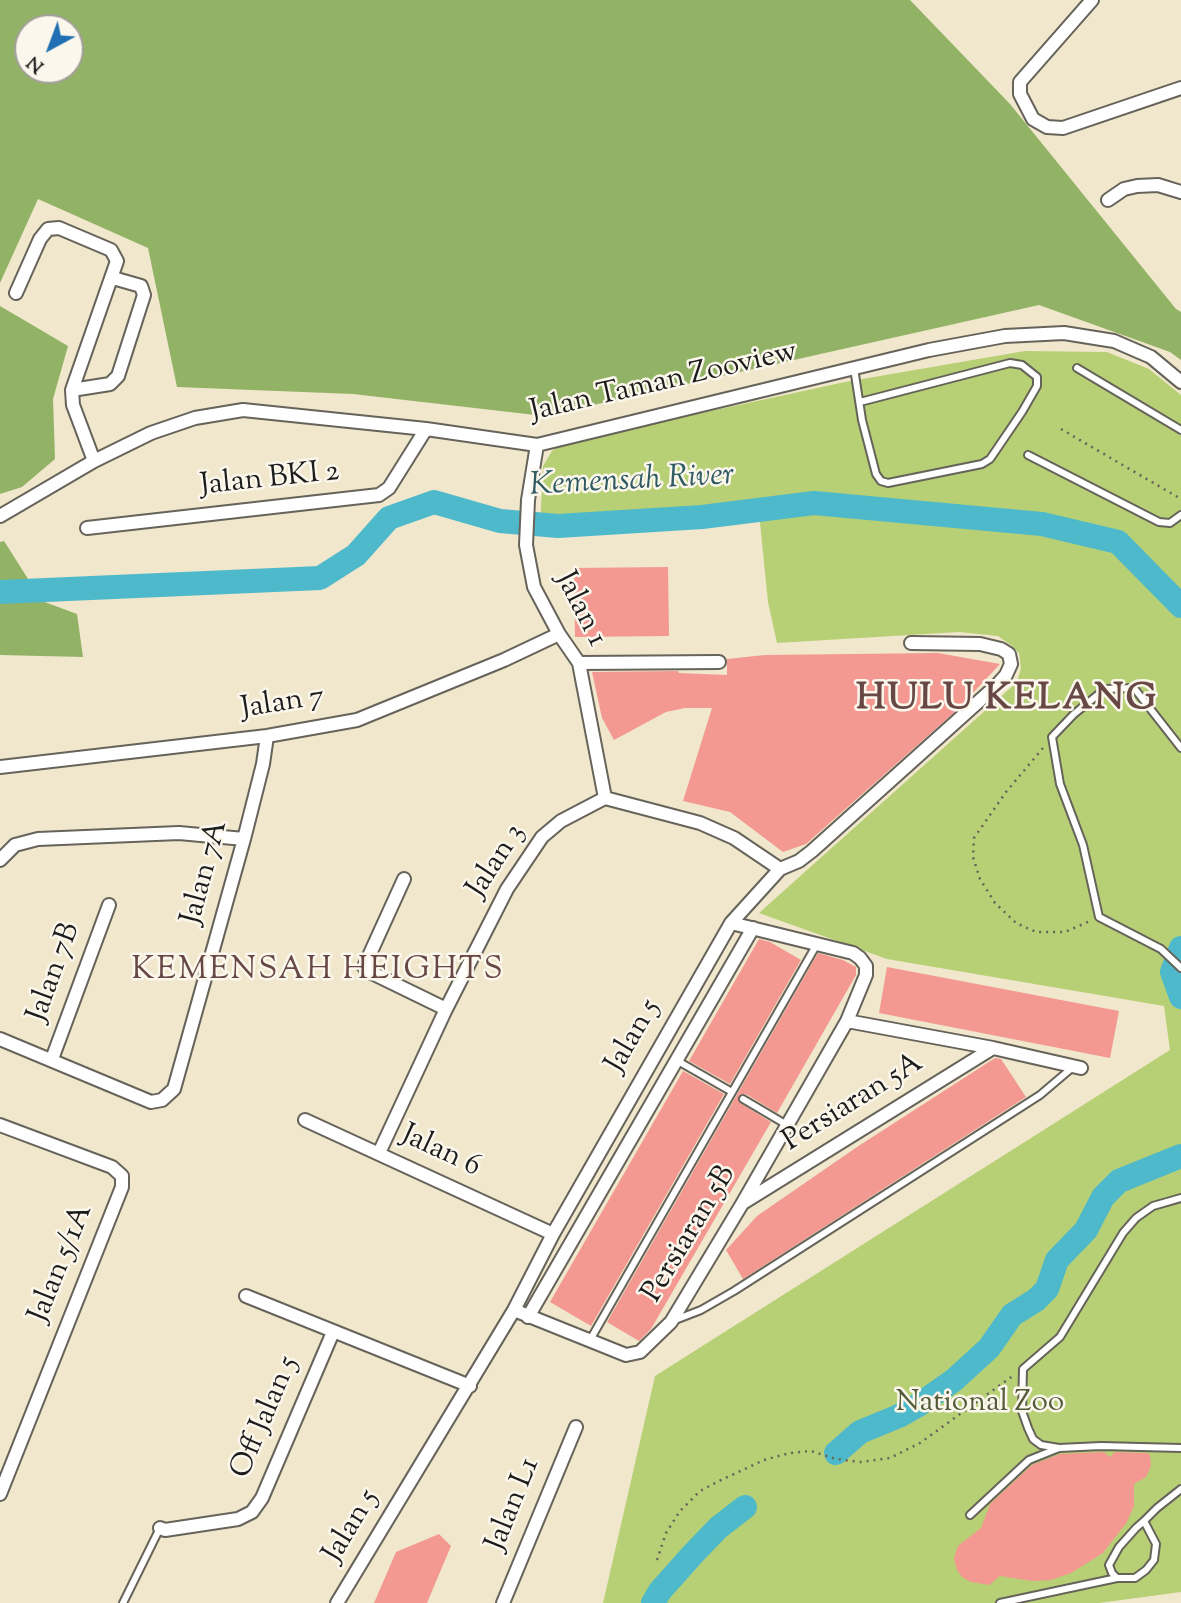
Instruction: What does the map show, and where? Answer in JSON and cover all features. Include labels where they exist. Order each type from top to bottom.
[{"type":"street","points":[[1092,0],[1020,82],[1020,93],[1033,119],[1047,127],[1063,128],[1181,88]]},
{"type":"street","points":[[1108,200],[1124,189],[1137,186],[1158,185],[1181,192]]},
{"type":"street","points":[[16,293],[40,239],[48,229],[59,228],[111,250],[117,261],[72,390],[72,405],[94,461]]},
{"type":"street","points":[[72,390],[110,384],[118,376],[144,295],[141,286],[113,278]]},
{"type":"street","name":"Jalan Taman Zooview","points":[[0,516],[94,461],[151,433],[195,418],[243,410],[426,429],[537,445],[929,349],[1004,336],[1064,333],[1114,341],[1151,357],[1181,382]]},
{"type":"street","name":"Jalan BKI 2","points":[[87,528],[379,495],[389,488],[426,429]]},
{"type":"street","name":"Jalan 1","points":[[537,445],[528,500],[526,545],[534,587],[559,634],[579,663],[605,798]]},
{"type":"street","name":"Jalan 7","points":[[0,767],[267,736],[358,720],[504,660],[559,634]]},
{"type":"street","name":"Jalan 5","points":[[337,1603],[470,1386],[514,1310],[553,1234],[731,923],[780,869],[812,852],[997,685],[1011,664],[1009,654],[1001,649],[980,645],[911,643]]},
{"type":"street","points":[[579,663],[719,662]]},
{"type":"street","name":"Jalan 7A","points":[[52,1059],[150,1102],[162,1100],[174,1088],[244,839],[263,764],[267,736]]},
{"type":"street","points":[[605,798],[700,823],[734,838],[780,869]]},
{"type":"street","name":"Jalan 3","points":[[379,1153],[446,1009],[525,859],[542,837],[561,821],[605,798]]},
{"type":"street","points":[[0,860],[15,845],[38,839],[178,833],[244,839]]},
{"type":"street","points":[[404,880],[364,967],[446,1009]]},
{"type":"street","name":"Jalan 7B","points":[[52,1059],[109,905]]},
{"type":"street","points":[[731,923],[853,953],[866,965],[866,975],[847,1021]]},
{"type":"street","name":"Jalan 5","points":[[528,1317],[753,928]]},
{"type":"street","name":"Persiaran 5A","points":[[847,1021],[1078,1067]]},
{"type":"street","name":"Persiaran 5B","points":[[514,1310],[626,1355],[640,1352],[671,1322],[847,1021]]},
{"type":"street","points":[[0,1039],[52,1059]]},
{"type":"street","name":"Persiaran 5A","points":[[742,1204],[993,1048]]},
{"type":"street","name":"Jalan 6","points":[[305,1120],[553,1234]]},
{"type":"street","name":"Jalan 5/1A","points":[[0,1125],[112,1167],[122,1176],[121,1187],[0,1494]]},
{"type":"street","name":"Off Jalan 5","points":[[246,1296],[470,1386]]},
{"type":"street","name":"Off Jalan 5","points":[[160,1528],[164,1530],[238,1519],[252,1512],[262,1498],[333,1332]]},
{"type":"street","name":"Jalan L1","points":[[503,1603],[576,1427]]},
{"type":"lane","points":[[853,368],[860,402],[876,474],[881,481],[888,483],[982,464],[990,458],[1022,412],[1037,386],[1037,377],[1021,365],[1010,363],[860,402]]},
{"type":"lane","points":[[1077,368],[1181,430]]},
{"type":"lane","points":[[1028,455],[1159,522],[1170,523],[1181,515]]},
{"type":"lane","points":[[1181,748],[1134,688],[1105,689],[1074,714],[1052,737],[1060,784],[1083,845],[1099,917],[1161,949],[1181,968]]},
{"type":"lane","points":[[589,1341],[817,944]]},
{"type":"lane","points":[[676,1060],[732,1093]]},
{"type":"lane","points":[[671,1322],[734,1292],[1040,1095],[1078,1067]]},
{"type":"lane","points":[[743,1099],[788,1125]]},
{"type":"lane","points":[[1181,1198],[1153,1206],[1136,1218],[1118,1242],[1060,1337],[1023,1369],[1022,1411],[1033,1439],[1041,1446],[1181,1448]]},
{"type":"lane","points":[[971,1515],[1029,1460],[1059,1448]]},
{"type":"lane","points":[[1117,1578],[1109,1565],[1119,1547],[1181,1489]]},
{"type":"lane","points":[[1000,1603],[1117,1578],[1135,1578],[1154,1560],[1156,1544],[1144,1521]]},
{"type":"lane","points":[[123,1603],[160,1528]]},
{"type":"path","points":[[1061,429],[1181,499]]},
{"type":"path","points":[[1052,737],[1006,792],[974,838],[973,857],[980,879],[990,895],[1016,923],[1036,932],[1065,932],[1099,917]]},
{"type":"path","points":[[657,1560],[666,1533],[680,1511],[700,1491],[719,1481],[764,1460],[790,1453],[811,1451],[835,1459],[861,1462],[890,1458],[920,1443],[1023,1369]]},
{"type":"green space","points":[[0,0],[910,0],[1010,104],[1181,312],[1181,360],[1170,352],[1039,305],[544,416],[353,394],[177,387],[148,248],[38,199],[0,283]]},
{"type":"green space","points":[[0,306],[68,346],[53,399],[55,459],[22,487],[0,494]]},
{"type":"green space","name":"National Zoo","points":[[1025,351],[1107,352],[1149,369],[1181,395],[1181,1592],[1099,1603],[603,1603],[655,1376],[1170,1050],[1164,1006],[887,959],[759,913],[1017,682],[1021,668],[1019,653],[1012,646],[998,636],[959,632],[777,643],[768,602],[758,503],[616,526],[540,529],[543,466],[552,451],[563,443],[845,382]]},
{"type":"green space","points":[[4,541],[42,601],[77,614],[83,657],[0,655],[0,542]]},
{"type":"building","points":[[668,567],[669,636],[575,637],[574,568]]},
{"type":"building","points":[[938,653],[1000,664],[957,710],[806,844],[783,852],[730,812],[683,801],[712,708],[685,708],[666,712],[614,740],[602,718],[592,672],[678,671],[727,675],[727,659],[765,655]]},
{"type":"building","points":[[759,939],[770,942],[801,960],[730,1084],[689,1061]]},
{"type":"building","points":[[818,953],[856,967],[856,975],[777,1113],[746,1094],[739,1096],[740,1103],[771,1122],[651,1329],[639,1341],[607,1322]]},
{"type":"building","points":[[887,967],[1119,1011],[1110,1058],[879,1013]]},
{"type":"building","points":[[995,1058],[1001,1059],[1026,1097],[743,1279],[726,1250],[757,1216],[857,1147]]},
{"type":"building","points":[[683,1071],[724,1094],[591,1326],[550,1302]]},
{"type":"building","points":[[1104,1452],[1110,1457],[1115,1452],[1147,1453],[1150,1455],[1151,1466],[1146,1477],[1134,1484],[1134,1506],[1127,1522],[1103,1553],[1071,1573],[1051,1580],[1032,1581],[1000,1576],[989,1585],[971,1582],[962,1577],[954,1558],[958,1546],[981,1528],[990,1504],[1032,1465],[1060,1454]]},
{"type":"building","points":[[439,1534],[451,1546],[427,1603],[374,1603],[396,1552]]},
{"type":"waterway","name":"Kemensah River","points":[[0,592],[320,578],[356,555],[389,518],[434,502],[500,521],[558,526],[702,517],[814,503],[1042,524],[1118,542],[1181,606]]},
{"type":"waterway","points":[[1181,948],[1172,972],[1181,997]]},
{"type":"waterway","points":[[836,1453],[860,1432],[899,1416],[954,1380],[989,1348],[1012,1315],[1036,1300],[1047,1289],[1057,1260],[1086,1230],[1103,1197],[1119,1181],[1181,1156]]},
{"type":"waterway","points":[[653,1603],[660,1591],[693,1554],[718,1528],[745,1507]]},
{"type":"district","name":"HULU KELANG","points":[[1007,702]]},
{"type":"district","name":"KEMENSAH HEIGHTS","points":[[318,973]]}]
